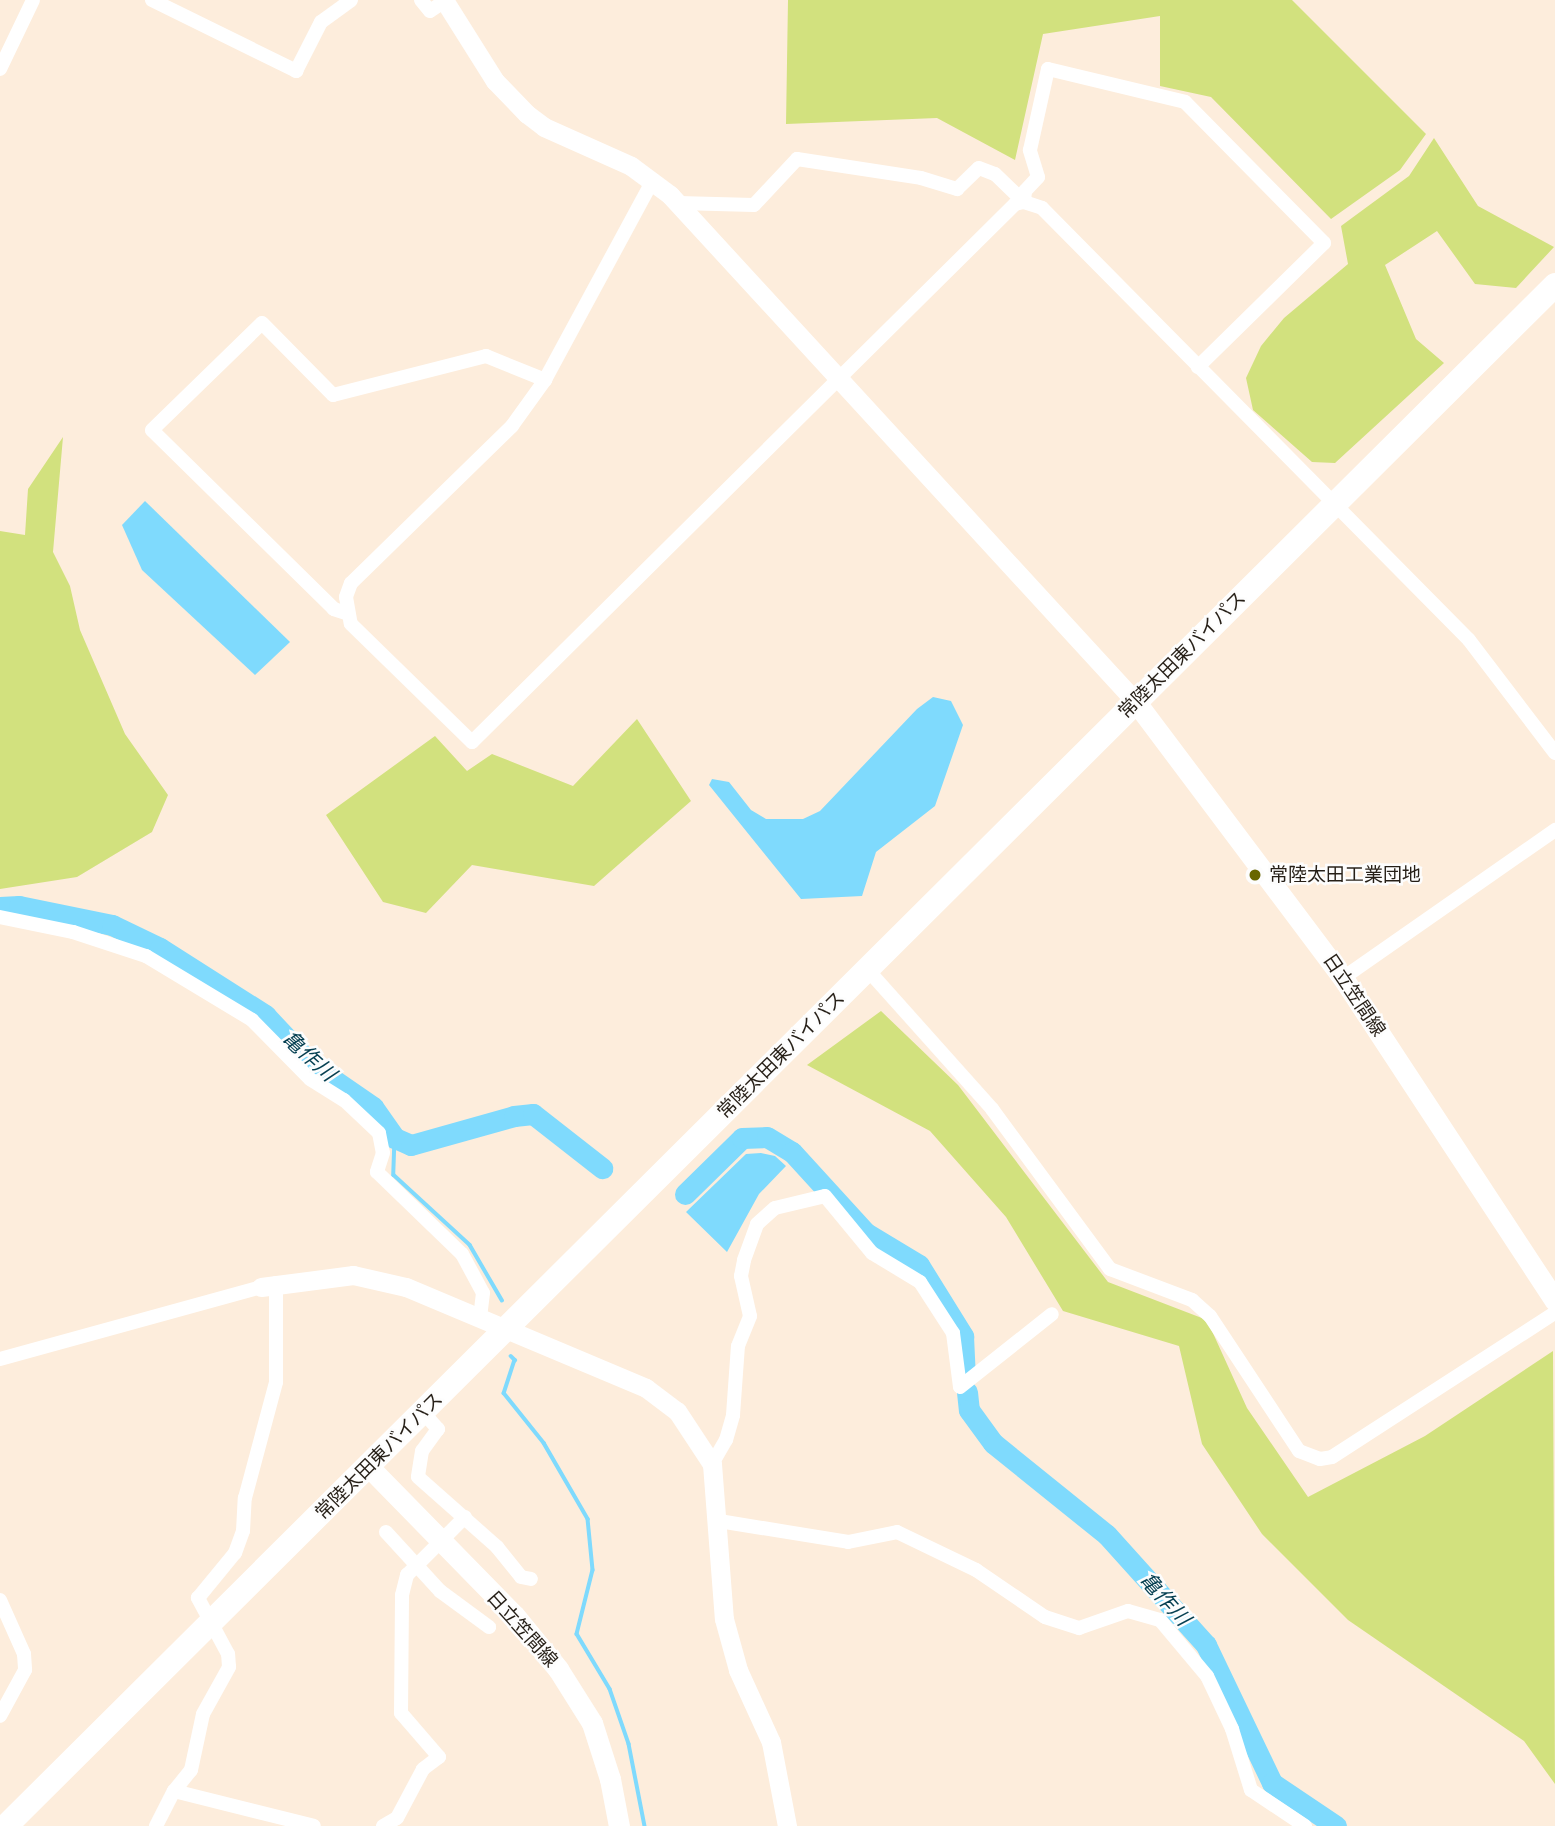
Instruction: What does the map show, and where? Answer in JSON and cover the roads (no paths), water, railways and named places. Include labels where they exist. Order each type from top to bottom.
[{"type":"highway","name":"常陸太田東バイパス","points":[[6,1826],[485,1352],[1333,504],[1552,293]]},
{"type":"main road","name":"日立笠間線","points":[[1135,701],[1343,978],[1555,1301]]},
{"type":"main road","name":"日立笠間線","points":[[368,1466],[514,1615],[558,1669],[592,1723],[610,1779],[618,1826]]},
{"type":"street","points":[[0,69],[33,0]]},
{"type":"street","points":[[152,0],[296,71],[321,22],[351,0]]},
{"type":"street","points":[[421,0],[430,11],[444,1],[495,80],[527,114],[653,180],[678,203],[1135,701]]},
{"type":"street","points":[[1024,202],[1025,191],[1038,177],[1030,150],[1048,69],[1185,102],[1324,243],[1198,367]]},
{"type":"street","points":[[678,203],[754,205],[797,159],[921,178],[957,189],[979,168],[995,174],[1024,202],[1042,208],[1469,640],[1555,753]]},
{"type":"street","points":[[653,180],[545,380],[512,426],[351,583],[346,613],[351,624],[472,742],[1016,204],[1024,202]]},
{"type":"street","points":[[346,613],[334,609],[152,430],[262,323],[333,395],[486,356],[545,380]]},
{"type":"street","points":[[1343,978],[1555,830]]},
{"type":"street","points":[[0,917],[73,932],[146,956],[252,1020],[310,1079],[344,1100],[379,1133],[383,1153],[377,1172],[462,1254],[483,1293],[480,1319]]},
{"type":"street","points":[[867,969],[992,1109],[1110,1269],[1204,1309],[1292,1443],[1310,1457],[1332,1457],[1555,1313]]},
{"type":"street","points":[[712,1464],[726,1440],[733,1415],[738,1346],[750,1316],[741,1276],[744,1260],[757,1224],[775,1208],[825,1196],[873,1253],[920,1282],[953,1334],[960,1387],[1052,1314]]},
{"type":"street","points":[[0,1359],[269,1285],[321,1276],[377,1279],[646,1388],[690,1424],[712,1464],[719,1521],[724,1619],[738,1670],[771,1742],[787,1826]]},
{"type":"street","points":[[156,1826],[174,1791],[191,1770],[203,1714],[229,1667],[228,1654],[198,1598],[235,1553],[271,1412],[275,1382],[269,1285]]},
{"type":"street","points":[[423,1412],[438,1429],[422,1451],[418,1477],[466,1517],[521,1577],[531,1579]]},
{"type":"street","points":[[383,1826],[397,1818],[423,1769],[439,1758],[401,1713],[402,1595],[415,1566],[466,1517]]},
{"type":"street","points":[[719,1521],[848,1542],[897,1532],[976,1570],[1045,1617],[1079,1628],[1128,1611],[1160,1620],[1207,1676],[1232,1729],[1251,1790],[1305,1826]]},
{"type":"street","points":[[386,1532],[415,1566],[464,1612],[489,1627]]},
{"type":"street","points":[[0,1600],[24,1654],[25,1670],[0,1716]]},
{"type":"street","points":[[174,1791],[314,1826]]},
{"type":"water","points":[[145,501],[290,642],[255,675],[142,570],[122,525]]},
{"type":"water","points":[[933,697],[951,701],[963,725],[935,806],[876,852],[862,896],[801,899],[709,785],[712,779],[729,782],[751,810],[766,819],[803,819],[820,811],[917,709]]},
{"type":"water","points":[[746,1154],[775,1156],[786,1166],[759,1194],[727,1252],[686,1212]]},
{"type":"waterway","name":"亀作川","points":[[0,907],[19,906],[112,925],[160,948],[265,1015],[312,1065],[373,1107],[395,1138],[411,1145],[514,1116],[533,1114],[602,1168]]},
{"type":"waterway","name":"亀作川","points":[[685,1194],[742,1138],[767,1137],[792,1152],[866,1233],[919,1265],[963,1336],[965,1378]]},
{"type":"waterway","points":[[395,1138],[394,1175],[470,1245],[502,1300]]},
{"type":"waterway","points":[[511,1356],[515,1360],[504,1393],[544,1443],[588,1519],[593,1570],[577,1634],[610,1689],[629,1744],[645,1826]]},
{"type":"waterway","name":"亀作川","points":[[967,1392],[969,1410],[993,1443],[1107,1535],[1206,1645],[1272,1783],[1336,1826]]},
{"type":"place","name":"常陸太田工業団地","points":[[1255,875]]}]
